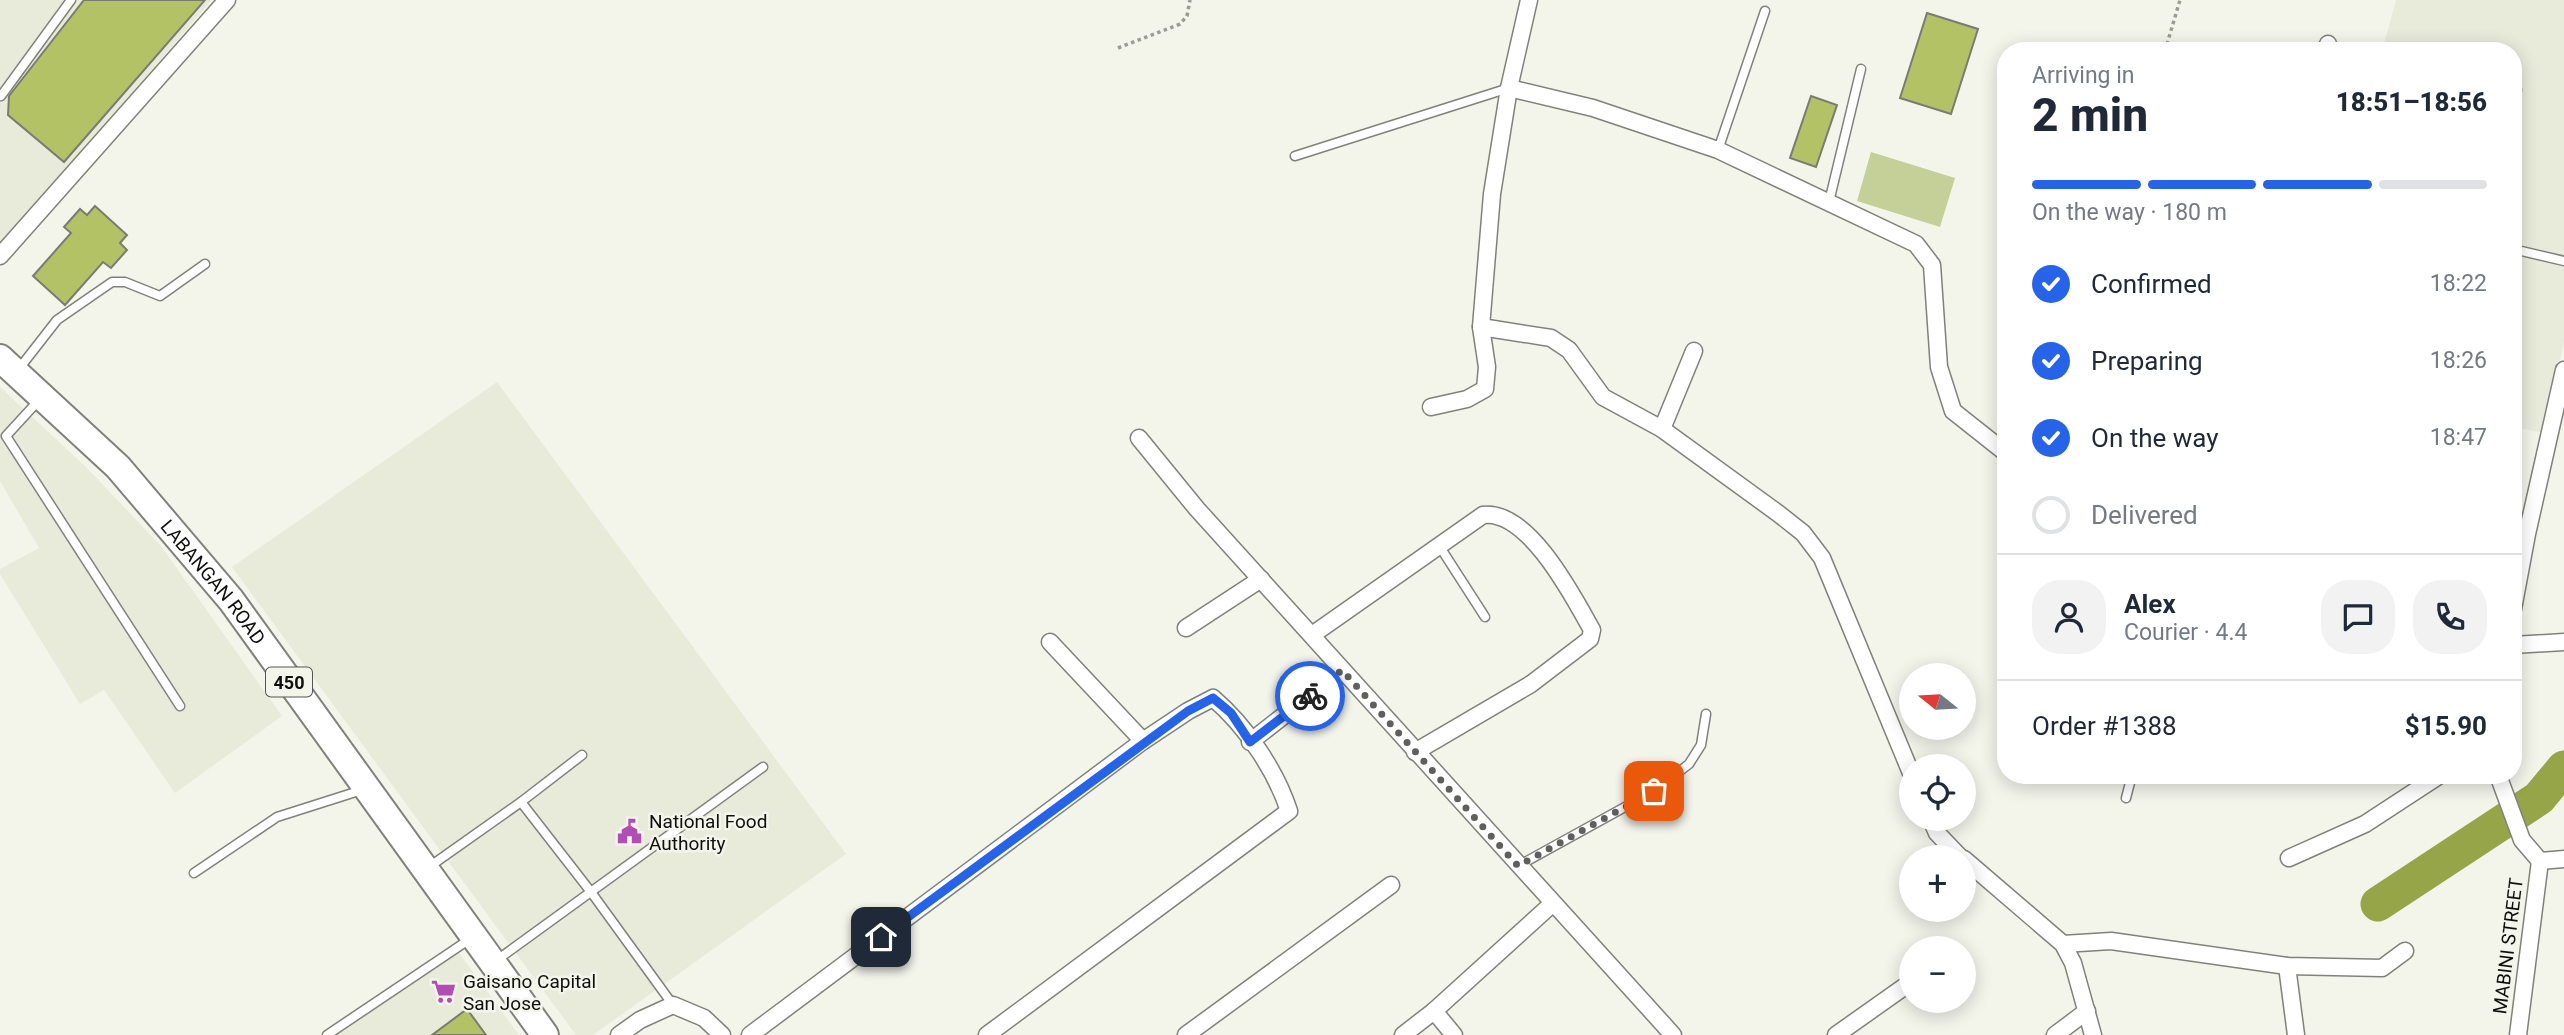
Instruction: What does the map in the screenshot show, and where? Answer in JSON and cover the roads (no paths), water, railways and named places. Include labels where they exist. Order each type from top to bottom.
[{"type":"main road","name":"LABANGAN ROAD","points":[[8,365],[83,433],[146,497],[231,600],[543,1034]]},
{"type":"street","points":[[0,256],[227,0]]},
{"type":"street","points":[[1431,407],[1467,399],[1485,389],[1488,367],[1481,327],[1492,194],[1509,88],[1529,0]]},
{"type":"street","points":[[1509,88],[1593,108],[1718,150],[1916,244],[1932,265],[1939,367],[1953,411],[1997,446]]},
{"type":"street","points":[[1481,327],[1551,338],[1569,350],[1603,397],[1662,429],[1803,533],[1822,558],[1903,754]]},
{"type":"street","points":[[1662,429],[1694,351]]},
{"type":"street","points":[[2522,573],[2557,434],[2564,370]]},
{"type":"street","points":[[1139,438],[1197,509],[1673,1035]]},
{"type":"street","points":[[1312,635],[1483,516],[1497,513],[1510,520],[1556,567],[1592,630],[1590,639],[1531,684],[1415,752]]},
{"type":"street","points":[[1186,628],[1261,579]]},
{"type":"street","points":[[1050,642],[1143,741]]},
{"type":"street","points":[[2522,644],[2564,642]]},
{"type":"street","points":[[1250,742],[1342,670]]},
{"type":"street","points":[[750,1035],[1143,741],[1213,698],[1231,713],[1282,788],[1289,811],[987,1035]]},
{"type":"street","points":[[2289,858],[2365,824],[2426,784]]},
{"type":"street","points":[[2501,784],[2522,840],[2540,861],[2564,859]]},
{"type":"street","points":[[1936,831],[1949,845]]},
{"type":"street","name":"MABINI STREET","points":[[2518,1035],[2540,861]]},
{"type":"street","points":[[1976,870],[2063,944],[2073,963],[2093,1035]]},
{"type":"street","points":[[1186,1035],[1391,885]]},
{"type":"street","points":[[1403,1035],[1434,1012],[1552,904]]},
{"type":"street","points":[[2063,944],[2111,941],[2287,967],[2382,968],[2405,951]]},
{"type":"street","points":[[2287,967],[2296,1035]]},
{"type":"street","points":[[1836,1035],[1899,990]]},
{"type":"street","points":[[619,1035],[640,1020],[673,1005],[704,1018],[722,1035]]},
{"type":"street","points":[[2054,1035],[2087,1011]]},
{"type":"street","points":[[1434,1012],[1454,1035]]},
{"type":"lane","points":[[0,95],[71,0]]},
{"type":"lane","points":[[1718,150],[1765,11]]},
{"type":"lane","points":[[1829,202],[1861,69]]},
{"type":"lane","points":[[1295,156],[1509,88]]},
{"type":"lane","points":[[2522,251],[2564,261]]},
{"type":"lane","points":[[8,365],[57,320],[112,282],[125,282],[160,296],[205,264]]},
{"type":"lane","points":[[42,397],[6,436],[180,706]]},
{"type":"lane","points":[[1440,547],[1485,617]]},
{"type":"lane","points":[[1518,866],[1654,791],[1689,764],[1701,745],[1706,715]]},
{"type":"lane","points":[[426,870],[582,755]]},
{"type":"lane","points":[[491,963],[763,767]]},
{"type":"lane","points":[[2126,798],[2130,784]]},
{"type":"lane","points":[[194,873],[277,817],[365,789]]},
{"type":"lane","points":[[521,802],[673,1005]]},
{"type":"lane","points":[[327,1035],[473,938]]},
{"type":"waterway","points":[[2378,904],[2539,798],[2564,768]]},
{"type":"place","name":"National Food Authority","points":[[629,832]]},
{"type":"place","name":"Gaisano Capital San Jose","points":[[443,992]]}]
